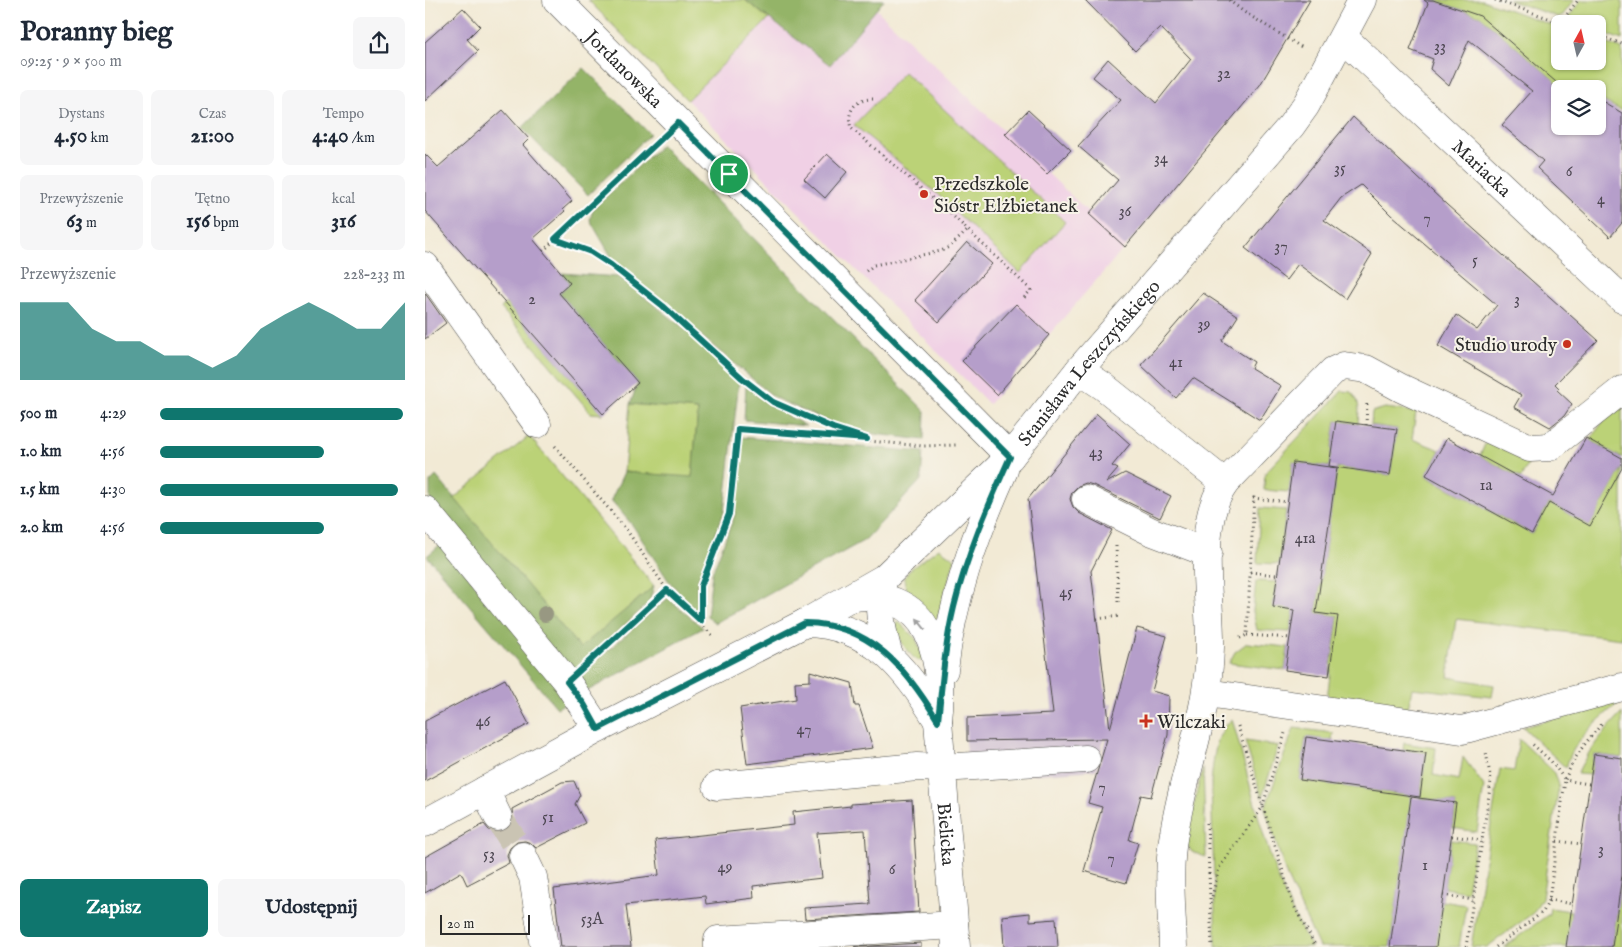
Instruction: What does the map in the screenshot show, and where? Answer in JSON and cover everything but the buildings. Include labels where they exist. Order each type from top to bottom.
[{"type":"street","name":"Jordanowska","points":[[557,0],[1010,457]]},
{"type":"street","name":"Stanisława Leszczyńskiego","points":[[881,587],[1010,457],[1079,370],[1291,126],[1307,105],[1362,0]]},
{"type":"street","name":"Mariacka","points":[[1343,38],[1622,299]]},
{"type":"street","points":[[425,266],[478,338],[520,402],[537,424]]},
{"type":"street","points":[[1173,947],[1171,878],[1173,837],[1217,694],[1210,646],[1208,553],[1210,515],[1215,497],[1225,483],[1333,371],[1344,366],[1366,369],[1401,388],[1521,444],[1540,449],[1550,447],[1622,390]]},
{"type":"street","points":[[1079,370],[1225,483]]},
{"type":"street","points":[[939,710],[947,642],[969,556],[981,522],[1010,457]]},
{"type":"street","points":[[1086,499],[1149,531],[1208,553]]},
{"type":"street","points":[[425,510],[567,682],[584,704],[598,729]]},
{"type":"street","points":[[881,587],[881,628],[889,656]]},
{"type":"street","name":"Bielicka","points":[[805,623],[849,598],[863,595],[881,587],[895,602],[910,612],[929,633],[935,655],[955,936]]},
{"type":"street","points":[[425,823],[598,729],[805,623]]},
{"type":"street","name":"Bielicka","points":[[805,623],[825,623],[848,629],[889,656],[921,694],[939,710]]},
{"type":"street","points":[[1217,694],[1462,730],[1622,687]]},
{"type":"street","points":[[717,786],[917,767],[942,768],[1086,759]]},
{"type":"street","points":[[485,790],[499,817]]},
{"type":"street","points":[[523,856],[533,878],[544,947]]},
{"type":"street","points":[[719,947],[718,940],[955,936]]},
{"type":"path","points":[[1229,0],[1244,12],[1329,63]]},
{"type":"path","points":[[1495,0],[1551,19]]},
{"type":"path","points":[[1569,15],[1578,0]]},
{"type":"path","points":[[1606,38],[1622,44]]},
{"type":"path","points":[[873,99],[858,102],[851,110],[848,119],[851,128],[969,230],[1031,290],[1023,299]]},
{"type":"path","points":[[543,251],[678,123]]},
{"type":"path","points":[[860,275],[874,265],[941,251],[951,246],[969,230]]},
{"type":"path","points":[[555,239],[591,252],[611,265],[663,306],[742,378],[773,402],[833,428],[867,439]]},
{"type":"path","points":[[1366,425],[1367,399]]},
{"type":"path","points":[[537,424],[626,529],[667,590],[701,621],[713,635]]},
{"type":"path","points":[[701,621],[701,586],[729,514],[738,429],[867,439],[923,446],[965,445]]},
{"type":"path","points":[[1247,635],[1254,490]]},
{"type":"path","points":[[1253,498],[1287,502]]},
{"type":"path","points":[[1118,602],[1115,546],[1124,550]]},
{"type":"path","points":[[1250,572],[1277,575]]},
{"type":"path","points":[[567,682],[667,590]]},
{"type":"path","points":[[1097,619],[1119,616]]},
{"type":"path","points":[[1235,640],[1247,635],[1289,638]]},
{"type":"path","points":[[1217,694],[1226,701],[1235,716],[1293,904],[1316,947]]},
{"type":"path","points":[[1493,722],[1551,761],[1565,780],[1589,784]]},
{"type":"path","points":[[1466,947],[1491,781],[1493,722]]},
{"type":"path","points":[[1496,947],[1543,912],[1549,900],[1565,780],[1570,766],[1587,740],[1604,722]]},
{"type":"path","points":[[1209,906],[1219,868],[1262,808],[1286,730]]},
{"type":"path","points":[[1207,818],[1211,947]]},
{"type":"path","points":[[1452,836],[1482,840]]},
{"type":"path","points":[[1557,841],[1581,844]]},
{"type":"path","points":[[1443,895],[1473,900]]},
{"type":"path","points":[[1549,900],[1572,904]]},
{"type":"shaded area","name":"Przedszkole Sióstr Elżbietanek","points":[[876,9],[1125,247],[989,404],[687,100],[769,19],[830,65]]},
{"type":"shaded area","points":[[1113,704],[1096,770],[969,779],[962,716]]},
{"type":"green space","points":[[588,0],[745,0],[769,19],[687,100]]},
{"type":"green space","points":[[745,0],[884,0],[830,65]]},
{"type":"green space","points":[[1433,0],[1482,0],[1551,25],[1551,70],[1606,70],[1606,43],[1622,49],[1622,111],[1606,102],[1606,80],[1554,80],[1480,16]]},
{"type":"green space","points":[[1508,0],[1574,0],[1563,15],[1552,15]]},
{"type":"green space","points":[[1581,0],[1622,0],[1622,40],[1606,34],[1606,15],[1570,15]]},
{"type":"green space","points":[[584,68],[650,134],[588,195],[522,128]]},
{"type":"green space","points":[[904,72],[1065,222],[1020,273],[935,192],[854,125]]},
{"type":"green space","points":[[661,145],[925,411],[924,440],[850,431],[775,398],[615,263],[590,220],[593,209]]},
{"type":"green space","points":[[561,273],[619,277],[685,329],[739,381],[724,512],[697,582],[697,612],[668,580],[633,526],[611,500],[624,472],[692,477],[698,410],[630,404],[638,383],[559,293],[570,283]]},
{"type":"green space","points":[[506,303],[603,414],[591,413],[501,308]]},
{"type":"green space","points":[[746,386],[766,403],[806,426],[744,420]]},
{"type":"green space","points":[[1342,391],[1351,392],[1356,399],[1359,406],[1358,424],[1336,421],[1329,467],[1293,462],[1289,492],[1264,490],[1265,473]]},
{"type":"green space","points":[[1622,403],[1622,458],[1590,440],[1609,413]]},
{"type":"green space","points":[[630,404],[698,410],[692,478],[624,472]]},
{"type":"green space","points":[[1385,408],[1416,412],[1412,439],[1440,450],[1426,476],[1532,534],[1549,503],[1590,525],[1622,468],[1622,639],[1456,619],[1448,677],[1494,685],[1492,697],[1412,688],[1408,709],[1327,698],[1338,616],[1316,613],[1337,467],[1390,475],[1397,429],[1371,425],[1372,412]]},
{"type":"green space","points":[[529,436],[654,586],[580,649],[454,498]]},
{"type":"green space","points":[[740,437],[923,452],[921,480],[865,540],[715,623],[707,616],[712,573],[735,514]]},
{"type":"green space","points":[[1492,440],[1524,455],[1528,464],[1521,478],[1480,456],[1485,444]]},
{"type":"green space","points":[[436,476],[580,648],[654,586],[649,603],[570,674],[430,500],[430,482]]},
{"type":"green space","points":[[1260,508],[1286,510],[1279,564],[1257,563]]},
{"type":"green space","points":[[441,544],[573,699],[557,708],[427,556]]},
{"type":"green space","points":[[939,548],[955,559],[936,623],[906,589],[904,579],[908,571]]},
{"type":"green space","points":[[1256,581],[1276,582],[1273,606],[1294,610],[1290,632],[1257,630],[1253,611]]},
{"type":"green space","points":[[668,598],[703,628],[582,694],[573,681]]},
{"type":"green space","points":[[899,622],[916,639],[923,657],[920,661],[908,651],[900,640],[895,624]]},
{"type":"green space","points":[[1247,643],[1288,647],[1285,670],[1229,663],[1235,652]]},
{"type":"green space","points":[[1622,700],[1588,730],[1575,748],[1566,768],[1523,727]]},
{"type":"green space","points":[[1622,713],[1622,758],[1594,754],[1591,775],[1577,774],[1597,742]]},
{"type":"green space","points":[[1232,719],[1274,866],[1284,894],[1312,947],[1216,947],[1211,782],[1218,740],[1226,725]]},
{"type":"green space","points":[[1294,728],[1333,733],[1332,741],[1306,737],[1300,780],[1412,796],[1390,947],[1319,947],[1287,877],[1265,808]]},
{"type":"green space","points":[[1519,739],[1555,773],[1559,785],[1542,898],[1533,913],[1487,947],[1471,947],[1500,769],[1514,771]]},
{"type":"green space","points":[[1245,741],[1278,746],[1262,798]]},
{"type":"green space","points":[[1404,743],[1436,748],[1433,775],[1459,780],[1463,757],[1484,786],[1477,832],[1453,828],[1456,803],[1420,798],[1426,753],[1403,750]]},
{"type":"green space","points":[[1203,767],[1206,857],[1192,852],[1185,842]]},
{"type":"green space","points":[[1451,840],[1475,843],[1467,892],[1444,888]]},
{"type":"green space","points":[[1622,875],[1622,947],[1612,947]]},
{"type":"green space","points":[[1442,901],[1466,905],[1459,947],[1436,947]]},
{"type":"green space","points":[[1550,908],[1571,911],[1570,947],[1504,947],[1549,914]]},
{"type":"tunnel","points":[[498,817],[523,856]]},
{"type":"place","name":"Przedszkole Sióstr Elżbietanek","points":[[924,194]]},
{"type":"place","name":"Studio urody","points":[[1567,344]]},
{"type":"place","name":"Wilczaki","points":[[1146,721]]},
{"type":"route","points":[[678,123],[729,174],[1010,457],[981,522],[954,607],[947,642],[938,721],[907,674],[889,656],[855,632],[825,623],[805,623],[598,729],[584,704],[567,682],[667,590],[701,621],[701,586],[729,514],[738,429],[867,439],[833,428],[773,402],[742,378],[663,306],[611,265],[591,252],[555,239],[678,123]]}]
